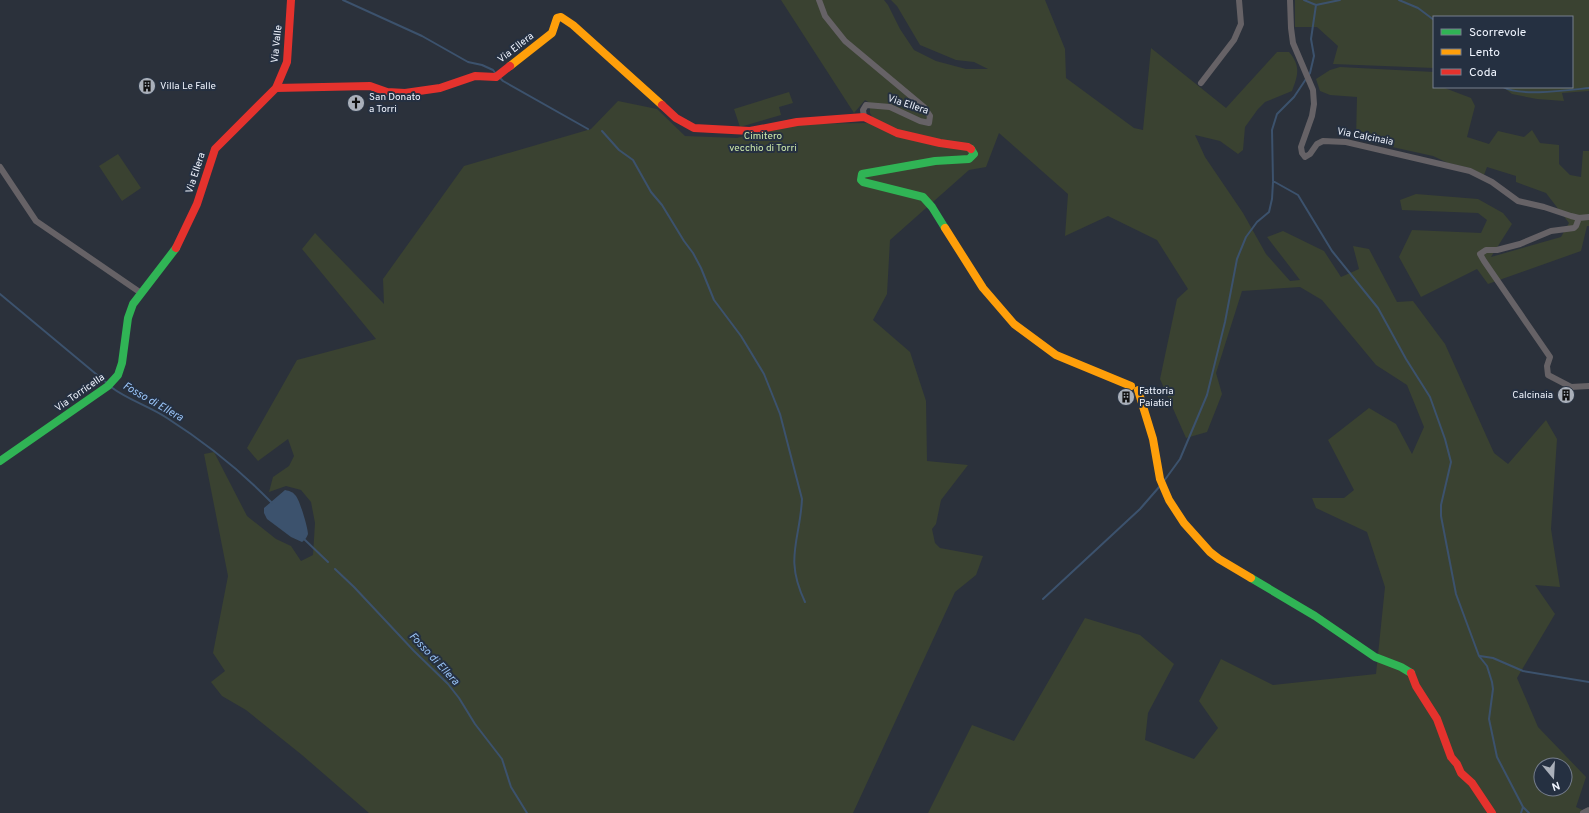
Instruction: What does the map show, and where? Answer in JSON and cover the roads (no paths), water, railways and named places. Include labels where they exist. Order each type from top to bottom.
[{"type":"street","name":"Via Valle","points":[[276,88],[287,62],[291,0]]},
{"type":"street","name":"Via Ellera","points":[[141,293],[178,246],[197,204],[215,149],[276,88],[370,86],[380,92],[394,94],[440,88],[476,76],[499,74],[552,33],[557,18],[561,17],[573,25],[676,118],[684,124],[694,128],[750,131],[796,122],[864,117],[863,110],[866,105],[890,107],[920,121],[929,123],[930,116],[924,107],[845,41],[825,16],[819,0]]},
{"type":"street","points":[[1201,83],[1234,40],[1241,24],[1239,0]]},
{"type":"street","name":"Via Calcinaia","points":[[1290,0],[1290,28],[1293,43],[1313,90],[1314,104],[1312,116],[1301,147],[1302,153],[1305,157],[1310,154],[1317,144],[1323,141],[1332,140],[1354,143],[1470,171],[1492,182],[1518,200],[1544,206],[1579,218],[1589,217]]},
{"type":"street","points":[[864,117],[897,133],[940,143],[966,146],[973,150],[973,155],[969,159],[935,161],[867,172],[862,174],[861,180],[863,182],[923,197],[932,207],[984,288],[1014,324],[1056,355],[1130,386]]},
{"type":"street","points":[[0,167],[36,221],[141,293]]},
{"type":"street","points":[[1579,218],[1574,228],[1551,231],[1520,244],[1497,250],[1486,250],[1480,254],[1550,357],[1547,366],[1548,375],[1571,387],[1589,386]]},
{"type":"street","name":"Via Torricella","points":[[0,461],[110,385],[118,374],[122,362],[128,318],[133,304],[141,293]]},
{"type":"street","points":[[1138,390],[1149,420],[1156,448],[1160,479],[1179,516],[1188,529],[1212,554],[1315,616],[1375,657],[1410,672],[1416,686],[1437,719],[1451,757],[1457,764],[1461,774],[1472,783],[1492,813]]},
{"type":"street","points":[[1583,813],[1589,810]]},
{"type":"water","points":[[285,490],[295,495],[302,509],[308,534],[302,542],[291,537],[267,519],[264,513],[264,508]]},
{"type":"waterway","points":[[343,0],[422,36],[468,62],[482,65],[493,70],[496,74]]},
{"type":"waterway","points":[[1304,0],[1316,5],[1340,0]]},
{"type":"waterway","points":[[1399,0],[1418,8],[1433,19]]},
{"type":"waterway","points":[[1316,5],[1311,39],[1314,56],[1310,73],[1294,97],[1277,114],[1272,130],[1273,181],[1298,195],[1332,251],[1378,308],[1406,359],[1430,397],[1445,439],[1451,462],[1441,505],[1441,516],[1456,594],[1479,656],[1487,666],[1492,682],[1493,689],[1489,719],[1497,757],[1523,807],[1529,813]]},
{"type":"waterway","points":[[499,77],[503,81],[588,129]]},
{"type":"waterway","points":[[1506,88],[1521,92],[1589,88]]},
{"type":"waterway","points":[[602,131],[619,150],[633,160],[651,192],[662,205],[693,253],[714,300],[741,336],[764,374],[780,414],[802,499],[794,561],[795,573],[805,602]]},
{"type":"waterway","points":[[1164,481],[1180,459],[1207,395],[1225,322],[1237,259],[1246,237],[1257,222],[1269,212],[1272,199],[1273,182]]},
{"type":"waterway","name":"Fosso di Ellera","points":[[0,294],[108,384]]},
{"type":"waterway","name":"Fosso di Ellera","points":[[111,387],[124,396],[160,414],[181,427],[222,458],[272,503]]},
{"type":"waterway","points":[[1043,599],[1140,509],[1160,486]]},
{"type":"waterway","name":"Fosso di Ellera","points":[[304,539],[328,562]]},
{"type":"waterway","name":"Fosso di Ellera","points":[[335,569],[448,684],[459,698],[475,724],[502,759],[511,787],[527,813]]},
{"type":"waterway","points":[[1480,656],[1493,658],[1523,671],[1589,682]]},
{"type":"waterway","points":[[1521,813],[1523,807]]},
{"type":"place","name":"Villa Le Falle","points":[[147,86]]},
{"type":"place","name":"San Donato a Torri","points":[[356,103]]},
{"type":"place","name":"Calcinaia","points":[[1566,395]]},
{"type":"place","name":"Fattoria Paiatici","points":[[1126,397]]},
{"type":"park label","name":"Cimitero vecchio di Torri","points":[[763,142]]}]
